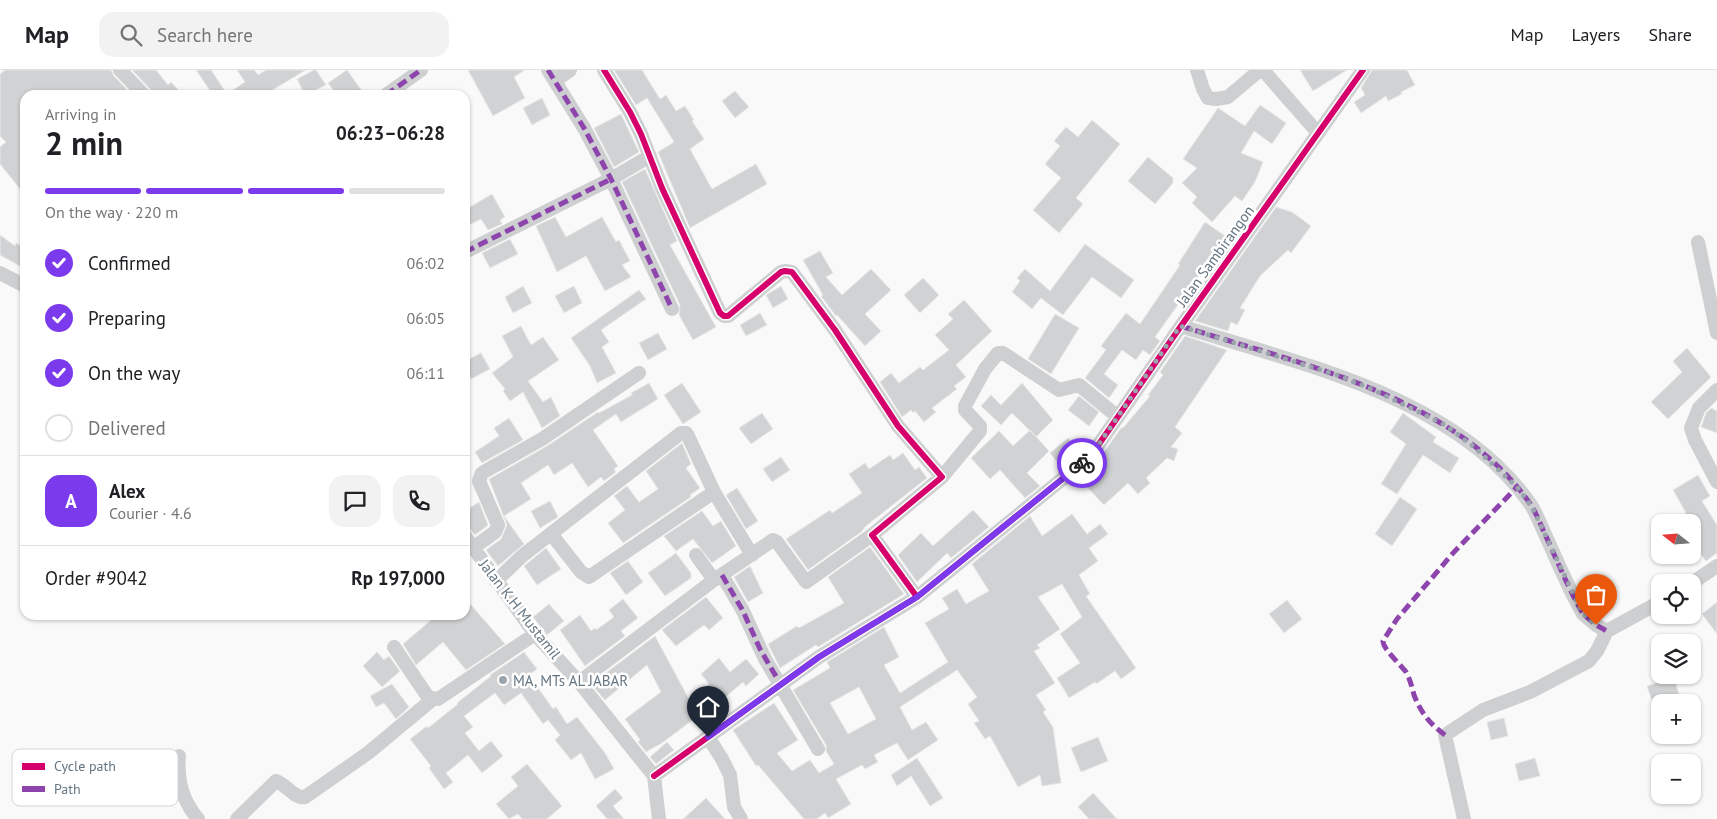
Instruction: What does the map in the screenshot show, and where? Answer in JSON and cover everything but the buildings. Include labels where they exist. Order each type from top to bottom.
[{"type":"street","points":[[120,70],[139,90]]},
{"type":"street","points":[[393,90],[421,70]]},
{"type":"street","points":[[570,70],[552,76],[584,128],[611,179],[672,309]]},
{"type":"street","points":[[604,70],[630,112],[662,188],[720,312],[724,316],[728,316],[782,272],[792,272],[835,330],[898,426],[942,477]]},
{"type":"street","points":[[1197,70],[1202,89],[1208,98],[1216,99],[1228,98],[1261,70],[1318,133]]},
{"type":"street","name":"Jalan Sambirangon","points":[[654,776],[867,626],[917,597],[1082,464],[1099,444],[1180,326],[1363,70]]},
{"type":"street","points":[[470,250],[611,179],[650,156]]},
{"type":"street","points":[[1698,242],[1717,332]]},
{"type":"street","points":[[0,272],[20,283]]},
{"type":"street","points":[[1180,326],[1337,375],[1374,390],[1445,425],[1473,446],[1513,481],[1532,507],[1583,614],[1607,631]]},
{"type":"street","points":[[579,682],[718,578],[772,541],[775,541],[806,582],[872,534],[942,477],[980,432],[980,426],[965,410],[965,406],[985,368],[998,353],[1003,353],[1059,390],[1079,385],[1118,416]]},
{"type":"street","points":[[473,548],[495,532],[498,524],[479,481],[482,473],[542,439],[639,373]]},
{"type":"street","points":[[1717,390],[1699,408],[1691,428],[1692,434],[1717,482]]},
{"type":"street","points":[[496,581],[522,556],[552,535],[683,433],[688,436],[714,492],[752,555]]},
{"type":"street","points":[[552,535],[581,572],[589,577],[714,492]]},
{"type":"street","points":[[872,534],[917,597]]},
{"type":"street","name":"Jalan K.H Mustamil","points":[[470,544],[535,634],[579,682],[654,776]]},
{"type":"street","points":[[696,554],[718,578],[742,611],[760,649],[818,749]]},
{"type":"street","points":[[1701,577],[1717,566]]},
{"type":"street","points":[[1464,819],[1445,735],[1483,710],[1530,692],[1588,661],[1597,651],[1607,631],[1651,607]]},
{"type":"street","points":[[394,648],[428,697],[438,699],[535,634]]},
{"type":"street","points":[[237,819],[276,781],[282,783],[298,797],[306,797],[368,753],[433,699]]},
{"type":"street","points":[[708,737],[722,758],[730,775],[734,807],[741,819]]},
{"type":"street","points":[[179,756],[178,770],[182,790],[187,806],[198,819]]},
{"type":"street","points":[[654,776],[659,819]]},
{"type":"marked path","points":[[393,90],[421,70]]},
{"type":"marked path","points":[[548,70],[584,128],[611,179],[672,309]]},
{"type":"marked path","points":[[470,250],[611,179]]},
{"type":"marked path","points":[[1181,326],[1324,371],[1372,389],[1418,410],[1461,436],[1499,468],[1531,505],[1567,584],[1583,614],[1607,631]]},
{"type":"marked path","points":[[1445,735],[1423,713],[1406,672],[1389,652],[1383,641],[1397,619],[1454,552],[1517,487]]},
{"type":"marked path","points":[[722,575],[781,685]]},
{"type":"cycle path","points":[[604,70],[641,134],[662,188],[720,313],[728,316],[781,272],[792,272],[835,330],[898,426],[942,477],[872,535],[917,597]]},
{"type":"cycle path","points":[[654,776],[819,657],[917,597],[1082,463],[1099,444],[1363,70]]},
{"type":"way so far","points":[[1082,463],[1099,444],[1180,326],[1300,362],[1374,390],[1445,425],[1473,446],[1513,481],[1532,507],[1583,614],[1596,625]]},
{"type":"place","name":"MA, MTs AL JABAR","points":[[503,680]]},
{"type":"route","points":[[708,737],[819,657],[917,597],[1082,463]]}]
